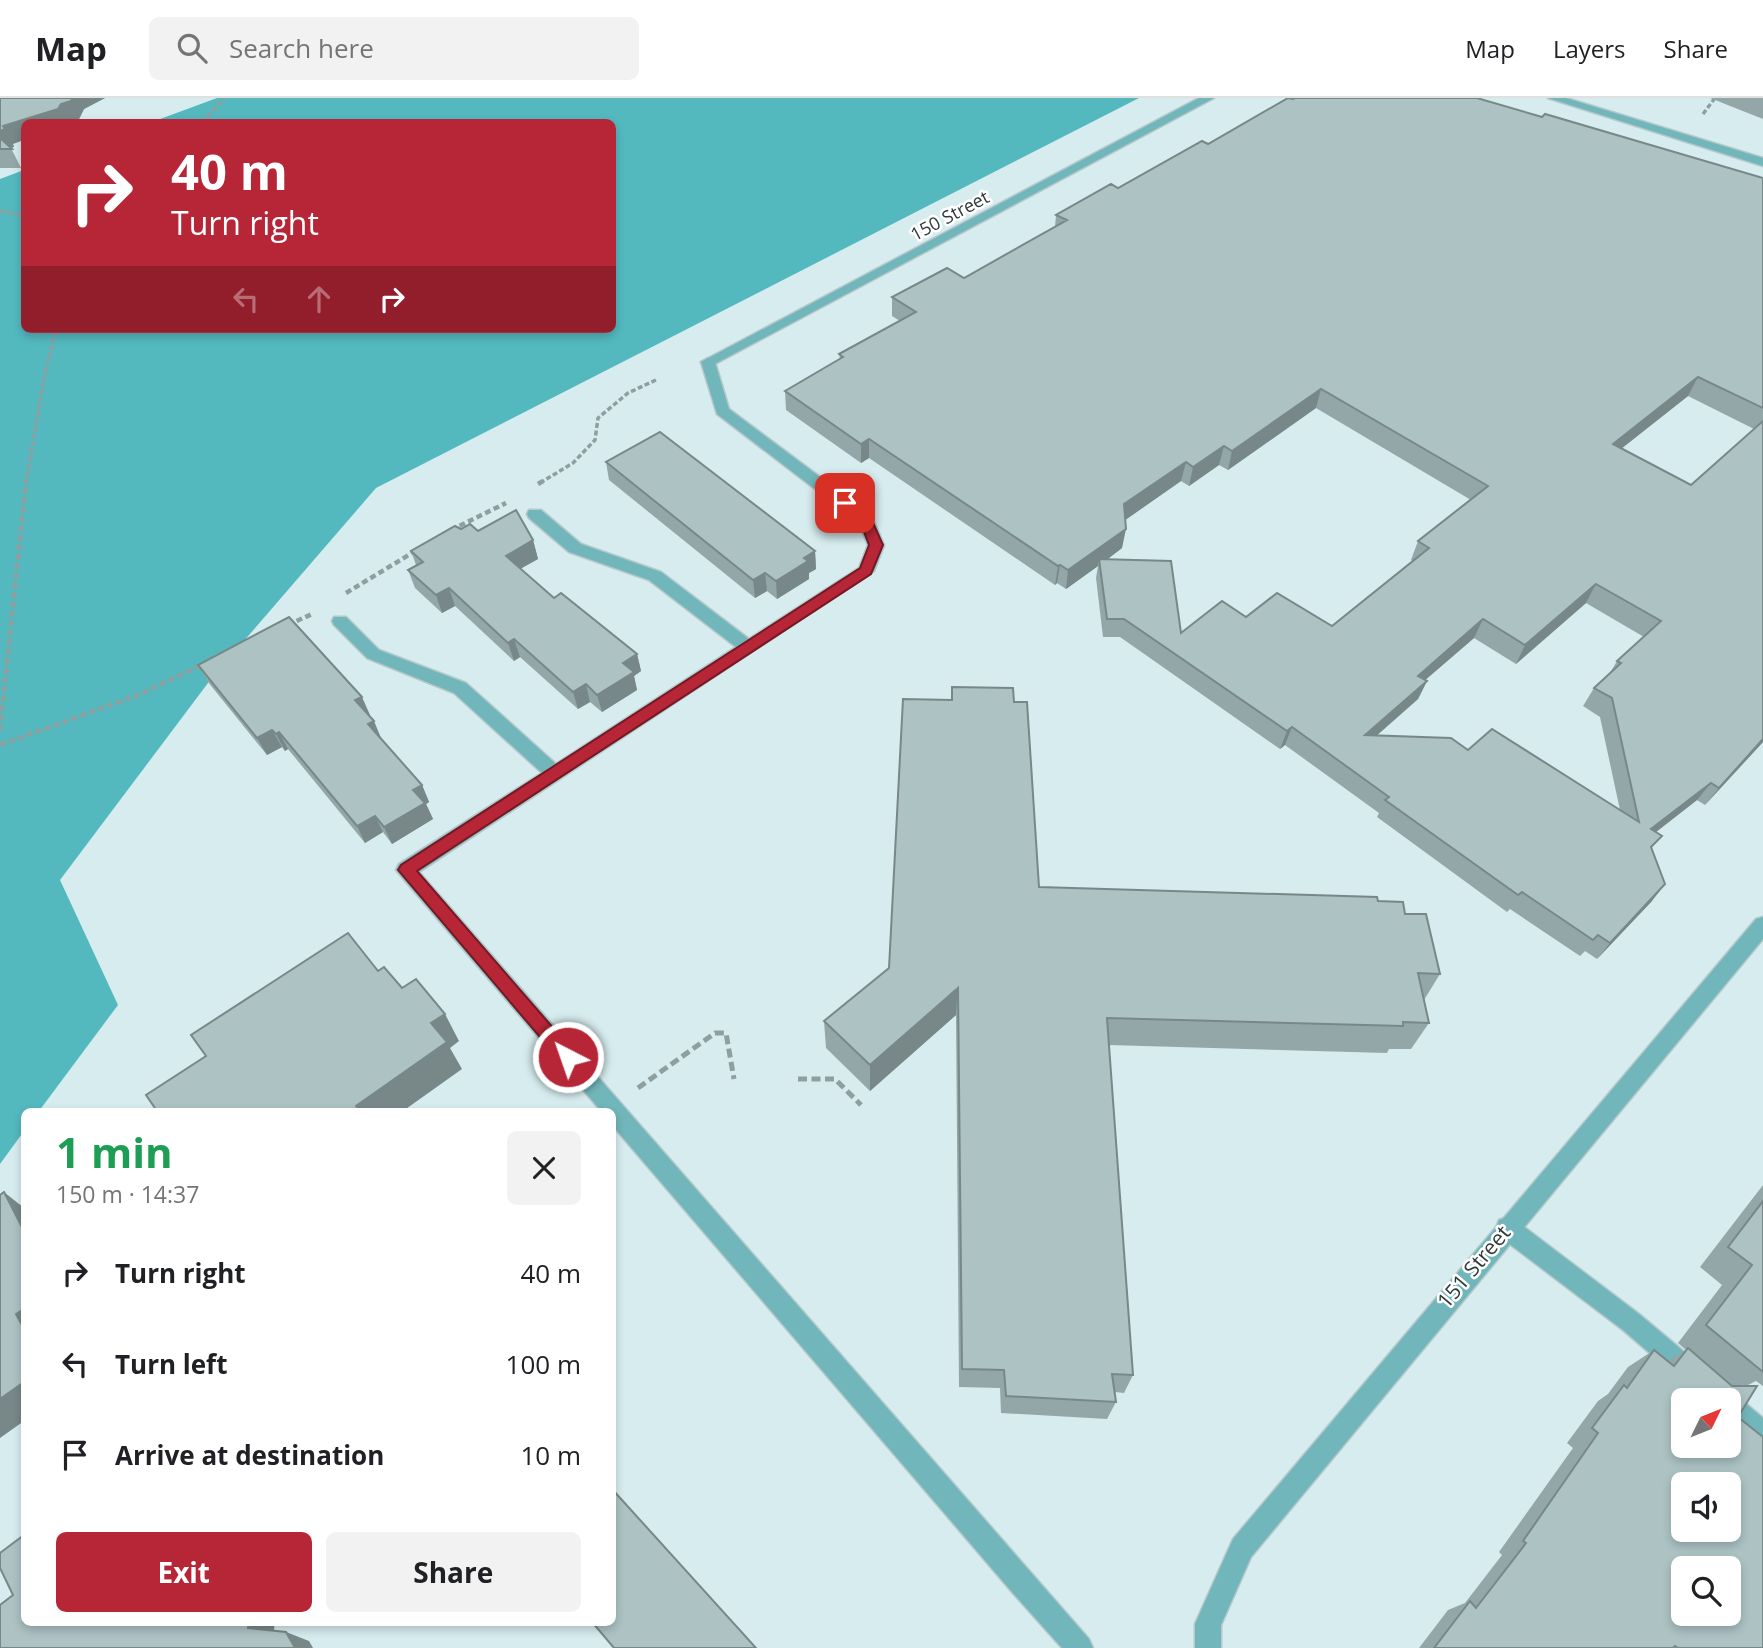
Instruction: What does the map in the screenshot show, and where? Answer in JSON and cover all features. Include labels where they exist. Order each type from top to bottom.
[{"type":"street","name":"150 Street","points":[[747,646],[866,571],[876,545],[865,519],[722,411],[708,362],[1208,98]]},
{"type":"street","points":[[1554,98],[1763,162]]},
{"type":"street","points":[[535,514],[575,548],[655,576],[747,646],[406,870],[611,1108]]},
{"type":"street","name":"151 Street","points":[[1208,1636],[1242,1548],[1763,925]]},
{"type":"street","points":[[616,1113],[1080,1648]]},
{"type":"street","points":[[1507,1228],[1630,1322],[1709,1388]]},
{"type":"street","points":[[1741,1415],[1763,1434]]},
{"type":"lane","points":[[340,621],[373,654],[460,688],[554,773]]},
{"type":"path","points":[[205,119],[225,98]]},
{"type":"path","points":[[1702,115],[1715,98]]},
{"type":"path","points":[[0,211],[21,215]]},
{"type":"path","points":[[0,730],[16,553],[43,377],[55,333]]},
{"type":"path","points":[[532,488],[573,463],[595,440],[598,418],[628,393],[656,380]]},
{"type":"path","points":[[443,534],[512,500]]},
{"type":"path","points":[[337,598],[420,549]]},
{"type":"path","points":[[276,630],[314,613]]},
{"type":"path","points":[[0,745],[138,695],[213,660]]},
{"type":"path","points":[[634,1091],[715,1034],[726,1033],[734,1079]]},
{"type":"path","points":[[798,1079],[835,1079],[861,1105]]},
{"type":"shaded area","points":[[217,98],[1139,98],[376,488],[211,679],[60,880],[118,1005],[41,1108],[21,1108],[21,1135],[0,1164],[0,179],[21,171],[21,333],[616,333],[616,119],[160,119]]},
{"type":"building","points":[[0,98],[72,98],[58,109],[21,119],[3,126],[5,129],[0,131]]},
{"type":"building","points":[[1288,98],[1477,98],[1542,117],[1545,114],[1763,178],[1763,408],[1698,377],[1613,444],[1691,485],[1763,421],[1763,739],[1719,788],[1711,783],[1651,829],[1662,836],[1651,847],[1665,884],[1610,943],[1598,935],[1593,940],[1522,892],[1518,895],[1385,800],[1389,797],[1292,727],[1287,731],[1124,619],[1107,619],[1099,559],[1171,561],[1181,633],[1222,601],[1246,617],[1277,593],[1332,626],[1429,548],[1418,541],[1488,486],[1321,389],[1232,451],[1224,446],[1193,467],[1186,462],[1124,504],[1126,529],[1068,570],[1058,566],[869,439],[861,444],[785,391],[843,357],[839,354],[916,312],[892,297],[947,268],[964,278],[1067,220],[1056,215],[1111,184],[1118,188],[1202,141],[1208,144]],"holes":[[[1596,584],[1661,621],[1617,661],[1621,663],[1594,688],[1612,698],[1639,822],[1492,729],[1468,750],[1451,738],[1365,735],[1427,681],[1418,676],[1483,619],[1525,645]]]},
{"type":"building","points":[[0,138],[12,149],[0,149]]},
{"type":"building","points":[[660,432],[815,551],[804,558],[808,561],[776,581],[765,573],[753,580],[606,462]]},
{"type":"building","points":[[516,510],[533,540],[506,556],[554,598],[561,593],[637,654],[623,663],[634,672],[597,695],[586,684],[573,692],[514,639],[508,643],[449,588],[436,595],[408,570],[423,562],[411,551],[455,526],[461,529],[470,524],[478,531]]},
{"type":"building","points":[[289,617],[362,697],[355,700],[374,721],[368,724],[422,785],[413,790],[425,803],[384,827],[375,816],[357,826],[279,732],[276,734],[272,730],[257,738],[198,665]]},
{"type":"building","points":[[952,687],[1013,688],[1014,702],[1027,702],[1039,887],[1377,897],[1378,901],[1403,902],[1405,914],[1426,914],[1440,974],[1418,973],[1429,1023],[1403,1022],[1403,1026],[1107,1018],[1133,1375],[1112,1374],[1116,1402],[1006,1396],[1004,1370],[962,1369],[958,988],[870,1065],[824,1021],[889,968],[903,699],[952,700]]},
{"type":"building","points":[[348,933],[378,971],[384,967],[402,988],[416,979],[445,1014],[431,1023],[447,1042],[356,1106],[358,1108],[155,1108],[146,1095],[206,1056],[191,1035]]},
{"type":"building","points":[[4,1192],[21,1225],[21,1311],[16,1314],[21,1323],[21,1384],[0,1399],[0,1195]]},
{"type":"building","points":[[1763,1201],[1763,1372],[1706,1325],[1752,1265],[1728,1247]]},
{"type":"building","points":[[1688,1348],[1732,1386],[1757,1386],[1741,1412],[1741,1388],[1671,1388],[1671,1458],[1741,1458],[1741,1419],[1763,1437],[1763,1648],[1434,1648],[1470,1601],[1476,1608],[1526,1543],[1523,1541],[1598,1433],[1592,1428],[1624,1385],[1627,1388],[1654,1350],[1674,1366]]},
{"type":"building","points":[[616,1493],[756,1648],[614,1648],[595,1626],[616,1626]]},
{"type":"building","points":[[21,1537],[21,1626],[248,1626],[286,1632],[295,1648],[0,1648],[0,1605],[13,1595],[0,1568],[0,1553]]},
{"type":"route","points":[[568,1057],[406,870],[866,571],[876,545],[865,519],[845,503]]}]
